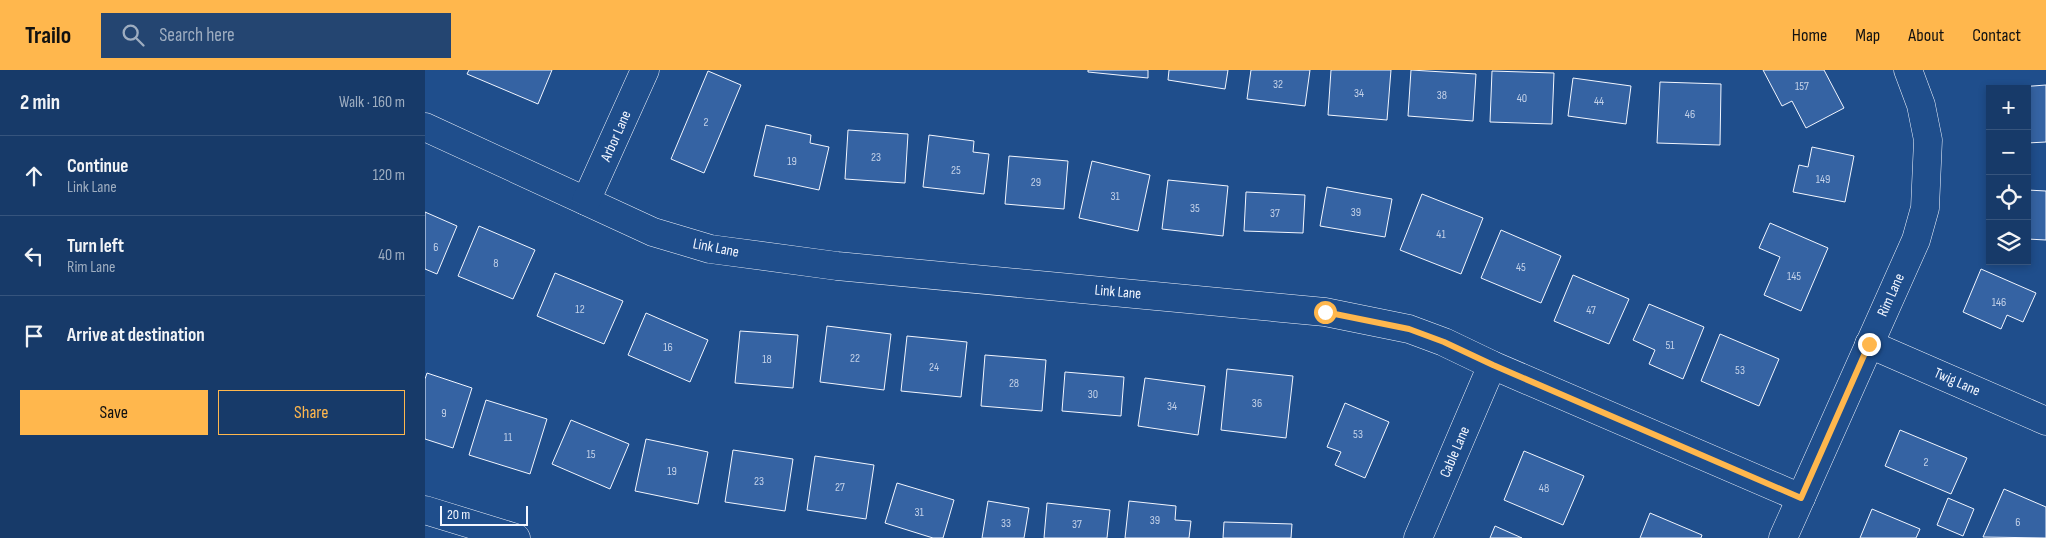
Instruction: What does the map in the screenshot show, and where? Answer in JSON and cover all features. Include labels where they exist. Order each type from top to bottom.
[{"type":"street","name":"Arbor Lane","points":[[586,201],[645,70]]},
{"type":"street","name":"Rim Lane","points":[[1783,538],[1916,240],[1925,208],[1928,140],[1921,104],[1908,70]]},
{"type":"street","name":"Link Lane","points":[[425,128],[653,232],[710,249],[837,266],[1325,312],[1409,329],[1444,342],[1801,498]]},
{"type":"street","name":"Twig Lane","points":[[1869,344],[2046,421]]},
{"type":"street","name":"Cable Lane","points":[[1417,538],[1493,365]]},
{"type":"street","points":[[425,510],[516,538]]},
{"type":"building","points":[[469,70],[552,70],[538,104],[467,74]]},
{"type":"building","points":[[1088,70],[1148,70],[1148,78],[1088,72]]},
{"type":"building","points":[[1169,70],[1228,70],[1225,89],[1168,80]]},
{"type":"building","points":[[1251,70],[1310,70],[1305,106],[1247,99]]},
{"type":"building","points":[[1331,70],[1391,70],[1387,120],[1328,115]]},
{"type":"building","points":[[1411,70],[1476,74],[1473,121],[1408,116]]},
{"type":"building","points":[[1763,70],[1824,70],[1844,108],[1806,128],[1792,101],[1782,106]]},
{"type":"building","points":[[708,71],[741,85],[704,173],[671,159]]},
{"type":"building","points":[[1492,71],[1554,73],[1552,124],[1490,122]]},
{"type":"building","points":[[1573,78],[1631,86],[1626,124],[1568,116]]},
{"type":"building","points":[[1660,82],[1721,84],[1720,145],[1657,143]]},
{"type":"building","points":[[2046,85],[2046,142],[2031,143],[2031,86]]},
{"type":"building","points":[[766,125],[811,135],[810,143],[829,147],[819,190],[754,176]]},
{"type":"building","points":[[848,130],[908,134],[905,183],[845,179]]},
{"type":"building","points":[[929,135],[974,141],[973,152],[989,154],[984,194],[923,187]]},
{"type":"building","points":[[1812,147],[1854,156],[1845,202],[1793,192],[1799,165],[1808,167]]},
{"type":"building","points":[[1009,156],[1068,161],[1064,209],[1005,204]]},
{"type":"building","points":[[1092,161],[1150,175],[1138,231],[1079,218]]},
{"type":"building","points":[[1168,180],[1228,186],[1223,236],[1162,229]]},
{"type":"building","points":[[1327,187],[1392,199],[1385,237],[1320,226]]},
{"type":"building","points":[[2031,190],[2046,191],[2046,240],[2031,239]]},
{"type":"building","points":[[1246,192],[1305,195],[1303,233],[1244,231]]},
{"type":"building","points":[[1422,194],[1483,218],[1461,274],[1400,250]]},
{"type":"building","points":[[425,212],[457,226],[437,274],[425,269]]},
{"type":"building","points":[[1770,223],[1828,248],[1801,311],[1764,295],[1780,257],[1759,248]]},
{"type":"building","points":[[479,226],[535,250],[513,299],[458,276]]},
{"type":"building","points":[[1501,230],[1561,256],[1541,303],[1481,278]]},
{"type":"building","points":[[1981,269],[2036,293],[2023,322],[2007,315],[2001,329],[1963,312]]},
{"type":"building","points":[[555,273],[623,301],[604,344],[537,316]]},
{"type":"building","points":[[1573,275],[1629,299],[1609,344],[1554,321]]},
{"type":"building","points":[[1649,304],[1704,327],[1683,379],[1649,364],[1655,350],[1633,340]]},
{"type":"building","points":[[646,313],[708,340],[690,382],[628,355]]},
{"type":"building","points":[[827,326],[891,334],[884,390],[820,382]]},
{"type":"building","points":[[740,331],[798,335],[793,388],[735,383]]},
{"type":"building","points":[[1720,334],[1779,359],[1759,406],[1701,381]]},
{"type":"building","points":[[907,336],[967,342],[961,397],[901,391]]},
{"type":"building","points":[[985,355],[1046,360],[1042,411],[981,406]]},
{"type":"building","points":[[1227,369],[1293,376],[1286,438],[1221,430]]},
{"type":"building","points":[[1065,372],[1124,377],[1121,416],[1062,411]]},
{"type":"building","points":[[427,373],[472,388],[453,448],[425,439],[425,379]]},
{"type":"building","points":[[1145,378],[1205,386],[1198,435],[1138,426]]},
{"type":"building","points":[[486,400],[547,419],[530,474],[469,455]]},
{"type":"building","points":[[1345,403],[1389,422],[1365,478],[1335,465],[1341,452],[1327,447]]},
{"type":"building","points":[[571,420],[629,444],[610,489],[552,464]]},
{"type":"building","points":[[1900,430],[1967,458],[1951,494],[1885,466]]},
{"type":"building","points":[[646,439],[708,452],[698,504],[635,491]]},
{"type":"building","points":[[733,450],[793,459],[785,511],[725,502]]},
{"type":"building","points":[[1524,451],[1584,476],[1563,525],[1504,500]]},
{"type":"building","points":[[815,456],[874,465],[866,519],[807,510]]},
{"type":"building","points":[[897,483],[954,500],[943,538],[933,538],[885,523]]},
{"type":"building","points":[[2004,489],[2046,507],[2046,538],[1983,537]]},
{"type":"building","points":[[1948,498],[1974,509],[1963,536],[1937,525]]},
{"type":"building","points":[[988,501],[1029,508],[1024,538],[982,538]]},
{"type":"building","points":[[1129,501],[1176,506],[1175,520],[1191,521],[1189,538],[1125,538]]},
{"type":"building","points":[[1047,503],[1110,510],[1107,538],[1044,538]]},
{"type":"building","points":[[1872,509],[1920,529],[1916,538],[1860,538]]},
{"type":"building","points":[[1650,513],[1702,535],[1701,538],[1640,538]]},
{"type":"building","points":[[1224,522],[1292,524],[1291,538],[1223,538]]},
{"type":"building","points":[[1495,526],[1522,538],[1490,538]]},
{"type":"route","points":[[1325,312],[1409,329],[1444,342],[1801,498],[1869,344]]}]
